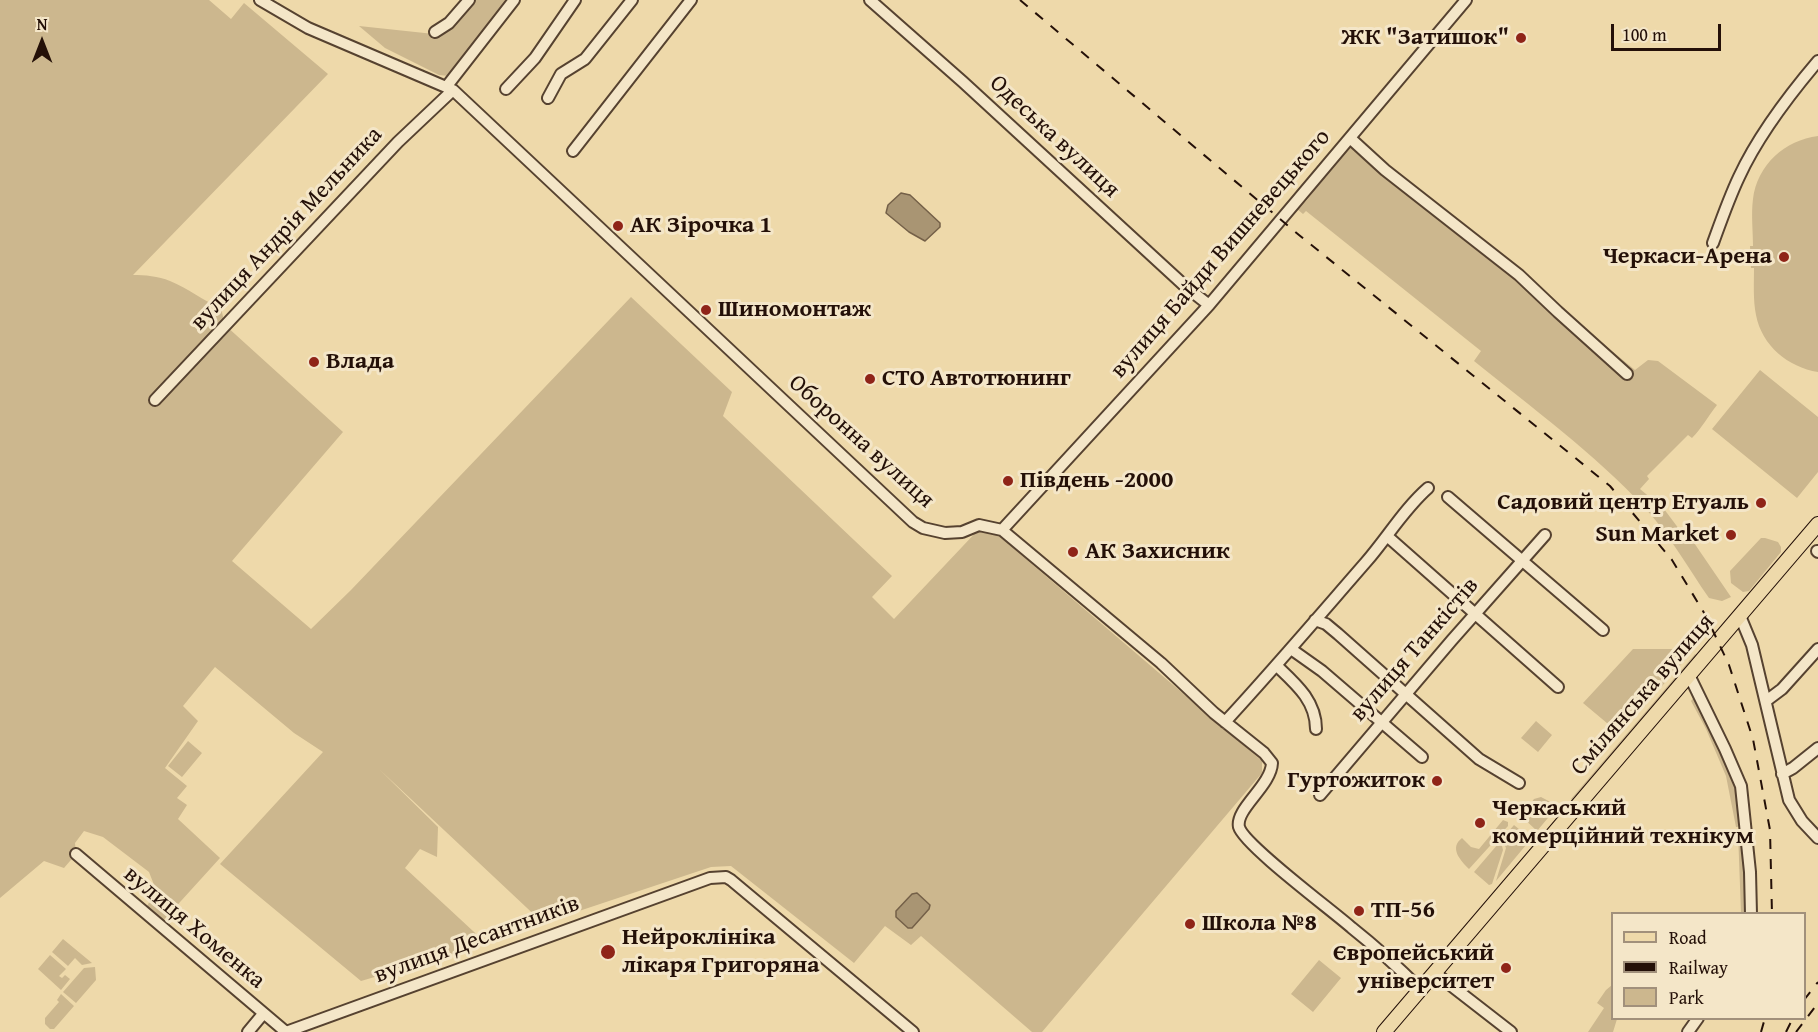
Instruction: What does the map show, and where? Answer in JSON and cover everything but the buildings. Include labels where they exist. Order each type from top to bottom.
[{"type":"main road","name":"Смілянська вулиця","points":[[1384,1032],[1818,524]]},
{"type":"street","name":"Оборонна вулиця","points":[[260,0],[308,28],[450,88],[913,522],[923,528],[945,533],[962,532],[979,525],[1002,530]]},
{"type":"street","points":[[435,32],[449,23],[469,0]]},
{"type":"street","name":"вулиця Андрія Мельника","points":[[154,400],[450,88],[514,0]]},
{"type":"street","points":[[506,89],[535,58],[575,0]]},
{"type":"street","points":[[548,98],[561,74],[585,59],[632,0]]},
{"type":"street","points":[[573,151],[691,0]]},
{"type":"street","name":"Одеська вулиця","points":[[870,0],[963,82],[1186,287],[1209,305]]},
{"type":"street","name":"вулиця Байди Вишневецького","points":[[1002,530],[1209,305],[1466,0]]},
{"type":"street","points":[[1713,243],[1739,177],[1756,146],[1801,82],[1818,62]]},
{"type":"street","points":[[1350,138],[1385,170],[1520,275],[1627,374]]},
{"type":"street","points":[[1226,722],[1278,666],[1428,488]]},
{"type":"street","points":[[1448,497],[1603,630]]},
{"type":"street","points":[[1002,530],[1264,753],[1272,763],[1270,776],[1239,818],[1239,828],[1258,850],[1354,929],[1420,990]]},
{"type":"street","name":"вулиця Танкістів","points":[[1320,795],[1380,722],[1545,535]]},
{"type":"street","points":[[1387,536],[1557,687]]},
{"type":"street","points":[[1740,616],[1750,638],[1791,804],[1802,821],[1818,838]]},
{"type":"street","points":[[1315,620],[1326,624],[1479,759],[1519,783]]},
{"type":"street","points":[[1292,649],[1322,671],[1422,757]]},
{"type":"street","points":[[1766,701],[1782,689],[1818,649]]},
{"type":"street","points":[[1278,666],[1306,696],[1315,713],[1316,729]]},
{"type":"street","points":[[1689,675],[1741,786],[1750,872],[1751,912]]},
{"type":"street","points":[[1782,774],[1818,748]]},
{"type":"street","name":"вулиця Хоменка","points":[[76,854],[286,1032]]},
{"type":"street","name":"вулиця Десантників","points":[[286,1032],[710,878],[726,877],[913,1032]]},
{"type":"street","points":[[1435,973],[1511,1032]]},
{"type":"street","points":[[248,1032],[263,1014]]},
{"type":"green space","points":[[0,0],[209,0],[231,19],[244,3],[328,74],[133,275],[152,276],[170,281],[221,308],[225,325],[343,432],[232,561],[311,629],[631,297],[732,392],[723,416],[892,576],[872,597],[894,619],[979,529],[992,530],[1262,761],[1262,773],[1042,1032],[1032,1032],[921,936],[911,945],[885,926],[854,963],[731,866],[711,867],[543,923],[379,769],[438,827],[437,857],[420,849],[405,868],[487,944],[361,981],[220,864],[323,752],[294,733],[215,667],[183,706],[198,721],[165,768],[187,786],[177,798],[187,805],[178,819],[220,858],[161,923],[146,908],[156,890],[149,872],[103,837],[84,831],[75,843],[76,854],[64,868],[44,861],[0,898]]},
{"type":"green space","points":[[473,0],[511,0],[449,76],[439,75],[385,48],[359,26],[434,34]]},
{"type":"green space","name":"Черкаси-Арена","points":[[1818,136],[1818,372],[1787,360],[1770,345],[1764,336],[1755,309],[1754,268],[1751,268],[1750,246],[1753,246],[1753,199],[1760,175],[1775,156],[1784,149],[1806,138]]},
{"type":"green space","points":[[1345,147],[1355,147],[1635,370],[1648,360],[1658,361],[1717,405],[1696,434],[1692,438],[1688,435],[1647,476],[1649,479],[1640,489],[1664,509],[1685,537],[1688,534],[1731,597],[1722,601],[1709,598],[1671,540],[1645,508],[1605,468],[1474,361],[1481,351],[1306,211],[1303,214],[1297,209],[1307,200]]},
{"type":"green space","points":[[1760,370],[1818,417],[1818,472],[1797,498],[1712,429]]},
{"type":"green space","points":[[1761,538],[1778,542],[1781,552],[1749,591],[1743,592],[1731,583],[1730,571]]},
{"type":"green space","points":[[1633,649],[1682,649],[1691,653],[1620,734],[1583,703]]},
{"type":"green space","points":[[1695,654],[1698,657],[1574,802],[1571,799]]},
{"type":"green space","points":[[1694,697],[1732,772],[1742,826],[1736,827],[1726,776],[1691,701]]},
{"type":"green space","points":[[1536,721],[1552,735],[1538,752],[1521,738]]},
{"type":"green space","points":[[188,741],[202,753],[182,777],[168,766]]},
{"type":"green space","points":[[1541,797],[1558,806],[1537,831],[1521,816],[1534,799]]},
{"type":"green space","points":[[1503,820],[1508,822],[1508,826],[1469,869],[1457,854],[1458,842],[1462,838],[1471,847],[1479,849]]},
{"type":"green space","points":[[1514,825],[1531,839],[1496,881],[1506,848],[1502,839]]},
{"type":"green space","points":[[1743,831],[1746,912],[1741,912],[1738,832]]},
{"type":"green space","points":[[1498,844],[1503,850],[1492,884],[1489,885],[1474,872]]},
{"type":"green space","points":[[63,939],[92,963],[82,965],[75,958],[68,966],[52,952]]},
{"type":"green space","points":[[50,955],[66,969],[59,976],[62,978],[65,975],[70,979],[61,990],[38,969]]},
{"type":"green space","points":[[1319,960],[1341,978],[1313,1012],[1291,994]]},
{"type":"green space","points":[[95,967],[96,980],[76,1003],[63,992],[84,968]]},
{"type":"green space","points":[[1611,986],[1611,1020],[1617,1020],[1613,1032],[1588,1032],[1604,1008],[1597,1003]]},
{"type":"green space","points":[[61,994],[74,1006],[54,1029],[50,1029],[45,1024],[45,1018],[59,1002],[57,1000]]},
{"type":"shaded area","points":[[901,193],[910,195],[940,223],[940,227],[925,241],[909,232],[886,213],[888,205]]},
{"type":"shaded area","points":[[917,893],[930,905],[929,909],[912,928],[908,928],[896,917],[896,911],[912,894]]},
{"type":"railway","points":[[1020,0],[1299,235],[1610,486],[1672,560],[1706,616],[1729,665],[1753,739],[1770,830],[1772,912]]},
{"type":"railway","points":[[1806,997],[1818,982]]},
{"type":"railway","points":[[1806,1019],[1818,1003]]},
{"type":"railway","points":[[1761,1032],[1764,1020]]},
{"type":"railway","points":[[1786,1032],[1792,1020]]},
{"type":"railway","points":[[1796,1032],[1805,1020]]},
{"type":"place","name":"ЖК \"Затишок\"","points":[[1521,38]]},
{"type":"place","name":"АК Зірочка 1","points":[[618,226]]},
{"type":"place","name":"Черкаси-Арена","points":[[1784,257]]},
{"type":"place","name":"Шиномонтаж","points":[[706,310]]},
{"type":"place","name":"Влада","points":[[314,362]]},
{"type":"place","name":"СТО Автотюнинг","points":[[870,379]]},
{"type":"place","name":"Південь -2000","points":[[1008,481]]},
{"type":"place","name":"Садовий центр Етуаль","points":[[1761,503]]},
{"type":"place","name":"Sun Market","points":[[1731,535]]},
{"type":"place","name":"АК Захисник","points":[[1073,552]]},
{"type":"place","name":"Гуртожиток","points":[[1437,781]]},
{"type":"place","name":"Черкаський комерційний технікум","points":[[1480,823]]},
{"type":"place","name":"ТП-56","points":[[1359,911]]},
{"type":"place","name":"Школа №8","points":[[1190,924]]},
{"type":"place","name":"Нейроклініка лікаря Григоряна","points":[[608,952]]},
{"type":"place","name":"Європейський університет","points":[[1506,968]]}]
